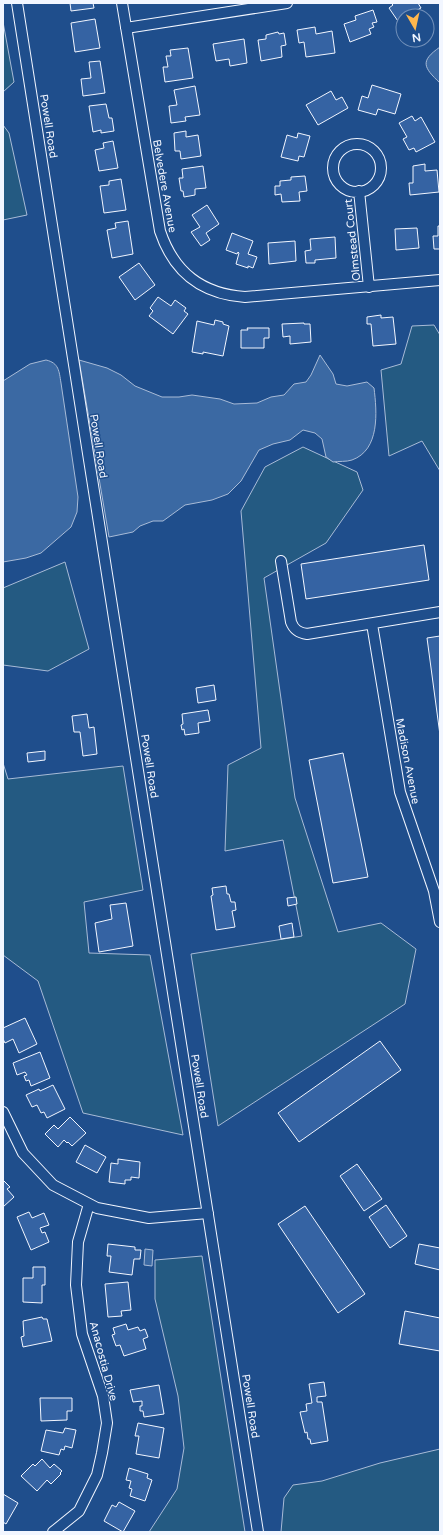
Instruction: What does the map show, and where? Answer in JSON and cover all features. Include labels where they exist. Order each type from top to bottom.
[{"type":"street","name":"Powell Road","points":[[17,3],[258,1532]]},
{"type":"street","name":"Belvedere Avenue","points":[[122,3],[160,231],[168,252],[182,270],[195,282],[211,290],[234,296],[245,297],[440,280]]},
{"type":"street","points":[[126,28],[287,3]]},
{"type":"street","name":"Olmstead Court","points":[[355,144],[367,146],[373,149],[377,154],[381,166],[381,172],[375,183],[371,187],[359,191],[353,191],[342,186],[333,169],[339,152],[349,145],[355,144]]},
{"type":"street","name":"Olmstead Court","points":[[359,191],[369,287]]},
{"type":"street","points":[[280,561],[291,622],[298,632],[307,634],[440,612]]},
{"type":"street","name":"Madison Avenue","points":[[372,624],[400,792],[433,888],[440,922]]},
{"type":"street","points":[[3,1112],[23,1153],[53,1185],[96,1208],[149,1218],[208,1213]]},
{"type":"street","name":"Anacostia Drive","points":[[53,1532],[79,1511],[97,1475],[107,1423],[103,1396],[82,1334],[76,1285],[78,1242],[89,1204]]},
{"type":"shaded area","points":[[3,22],[14,82],[3,92]]},
{"type":"shaded area","points":[[440,47],[440,83],[430,73],[426,64],[429,56]]},
{"type":"shaded area","points":[[3,125],[9,133],[27,215],[3,220]]},
{"type":"shaded area","points":[[434,325],[440,335],[440,471],[422,441],[389,456],[381,370],[401,364],[412,326]]},
{"type":"shaded area","points":[[320,355],[333,374],[336,384],[347,386],[367,382],[374,388],[376,408],[375,429],[368,448],[361,455],[350,461],[333,462],[326,457],[322,439],[315,433],[303,430],[290,440],[273,444],[259,450],[241,481],[228,494],[212,500],[185,505],[163,521],[153,521],[140,526],[133,532],[109,537],[79,360],[107,368],[121,375],[135,386],[162,397],[192,395],[220,399],[234,404],[257,403],[271,397],[284,395],[294,384],[306,382],[311,375]]},
{"type":"shaded area","points":[[46,360],[56,365],[60,375],[78,497],[77,512],[71,527],[41,553],[26,558],[3,562],[3,381],[30,364]]},
{"type":"shaded area","points":[[303,447],[357,472],[363,490],[326,543],[264,578],[295,798],[338,932],[381,923],[416,949],[405,1004],[218,1126],[191,954],[302,936],[283,840],[225,851],[228,765],[261,748],[241,511],[265,467]]},
{"type":"shaded area","points":[[65,562],[89,649],[48,671],[3,665],[3,588]]},
{"type":"shaded area","points":[[3,763],[8,779],[123,766],[143,890],[84,902],[89,953],[150,955],[183,1135],[83,1113],[38,981],[3,955]]},
{"type":"shaded area","points":[[145,1249],[153,1250],[152,1266],[144,1265]]},
{"type":"shaded area","points":[[202,1256],[245,1532],[149,1532],[177,1489],[184,1448],[178,1396],[155,1299],[155,1260]]},
{"type":"shaded area","points":[[440,1449],[440,1532],[281,1532],[284,1498],[293,1485],[322,1481],[380,1463]]},
{"type":"building","points":[[70,3],[93,3],[94,8],[71,11]]},
{"type":"building","points":[[391,3],[418,3],[421,8],[395,8],[395,17],[389,8],[393,5]]},
{"type":"building","points":[[373,10],[377,22],[372,23],[374,27],[369,29],[371,34],[350,42],[344,24],[356,20],[355,16]]},
{"type":"building","points":[[95,19],[100,48],[75,52],[71,23]]},
{"type":"building","points":[[315,27],[316,34],[332,31],[335,53],[306,57],[304,42],[299,43],[297,30]]},
{"type":"building","points":[[278,32],[279,34],[284,33],[286,45],[281,46],[282,57],[261,61],[258,40],[266,39],[266,35]]},
{"type":"building","points":[[244,39],[247,63],[230,66],[229,59],[216,61],[213,44]]},
{"type":"building","points":[[188,48],[193,78],[165,82],[163,67],[168,67],[166,56],[171,56],[170,50]]},
{"type":"building","points":[[100,61],[105,93],[83,96],[81,79],[91,78],[89,62]]},
{"type":"building","points":[[372,85],[401,94],[395,114],[378,109],[376,115],[358,110],[362,96],[368,98]]},
{"type":"building","points":[[195,86],[200,115],[185,117],[186,121],[171,123],[169,106],[177,105],[174,90]]},
{"type":"building","points":[[331,91],[336,100],[342,97],[348,108],[318,125],[306,105]]},
{"type":"building","points":[[106,104],[109,118],[112,118],[114,131],[101,133],[101,130],[93,132],[89,106]]},
{"type":"building","points":[[412,116],[415,121],[421,117],[435,142],[416,152],[414,148],[409,150],[403,139],[407,137],[399,123]]},
{"type":"building","points":[[186,131],[186,137],[198,135],[201,156],[181,159],[180,151],[175,151],[174,133]]},
{"type":"building","points":[[298,133],[310,136],[304,157],[299,156],[298,161],[281,157],[287,135],[297,138]]},
{"type":"building","points":[[113,141],[118,168],[99,171],[95,150],[104,148],[103,143]]},
{"type":"building","points":[[425,164],[425,171],[437,170],[439,192],[410,195],[409,183],[413,183],[413,166]]},
{"type":"building","points":[[203,166],[206,188],[195,189],[195,195],[184,197],[183,191],[181,191],[179,178],[183,178],[182,169]]},
{"type":"building","points":[[305,176],[307,191],[299,192],[300,201],[282,202],[281,194],[275,195],[275,186],[280,186],[280,181],[291,180],[291,177]]},
{"type":"building","points":[[121,179],[126,210],[104,213],[100,186],[109,185],[109,181]]},
{"type":"building","points":[[207,205],[219,224],[206,233],[210,240],[201,246],[191,232],[200,227],[192,215]]},
{"type":"building","points":[[128,221],[133,254],[112,258],[107,230],[116,228],[115,223]]},
{"type":"building","points":[[438,226],[440,226],[440,249],[434,249],[433,236],[438,236]]},
{"type":"building","points":[[417,228],[419,248],[396,250],[395,229]]},
{"type":"building","points":[[232,233],[253,241],[248,254],[257,257],[253,268],[236,264],[239,253],[238,252],[237,254],[226,250]]},
{"type":"building","points":[[335,237],[336,258],[315,260],[315,263],[306,263],[305,251],[311,250],[310,239]]},
{"type":"building","points":[[295,241],[296,261],[269,264],[268,243]]},
{"type":"building","points":[[139,263],[155,285],[135,300],[119,277]]},
{"type":"building","points":[[158,297],[171,306],[175,300],[186,308],[184,311],[188,314],[173,334],[149,316],[153,311],[150,308]]},
{"type":"building","points":[[381,315],[381,318],[393,317],[396,344],[373,346],[371,324],[367,324],[367,317]]},
{"type":"building","points":[[215,320],[223,322],[223,324],[229,326],[223,356],[203,352],[203,354],[192,352],[197,321],[214,325]]},
{"type":"building","points":[[282,324],[310,324],[311,342],[290,344],[290,336],[283,337]]},
{"type":"building","points":[[247,328],[269,328],[269,338],[264,338],[264,348],[241,348],[241,330],[248,330]]},
{"type":"building","points":[[424,545],[429,580],[306,599],[301,564]]},
{"type":"building","points":[[440,636],[440,735],[427,638]]},
{"type":"building","points":[[214,685],[216,700],[198,703],[196,688]]},
{"type":"building","points":[[208,710],[210,721],[198,723],[199,733],[185,735],[184,729],[182,730],[181,725],[183,724],[182,714]]},
{"type":"building","points":[[87,714],[89,728],[94,727],[97,754],[83,756],[80,732],[74,732],[72,716]]},
{"type":"building","points":[[45,751],[45,760],[28,762],[27,753]]},
{"type":"building","points":[[343,753],[368,877],[333,883],[309,760]]},
{"type":"building","points":[[226,886],[227,894],[229,894],[231,902],[235,902],[236,910],[232,911],[235,927],[216,930],[211,896],[213,895],[212,888]]},
{"type":"building","points":[[296,897],[297,904],[288,906],[287,898]]},
{"type":"building","points":[[126,903],[133,946],[99,952],[95,923],[112,919],[110,905]]},
{"type":"building","points":[[292,923],[294,937],[281,939],[279,926]]},
{"type":"building","points":[[25,1018],[37,1044],[19,1053],[13,1039],[5,1043],[3,1039],[3,1028]]},
{"type":"building","points":[[380,1041],[401,1070],[299,1142],[278,1113]]},
{"type":"building","points":[[40,1052],[50,1078],[31,1086],[29,1080],[26,1081],[24,1076],[27,1075],[25,1072],[17,1075],[13,1063]]},
{"type":"building","points":[[53,1085],[65,1109],[47,1118],[44,1112],[41,1113],[37,1105],[32,1107],[26,1095]]},
{"type":"building","points":[[70,1117],[86,1133],[72,1146],[64,1140],[58,1147],[45,1134],[54,1125],[58,1129]]},
{"type":"building","points":[[85,1145],[106,1157],[97,1173],[76,1162]]},
{"type":"building","points":[[118,1159],[140,1162],[139,1178],[131,1177],[131,1180],[125,1180],[125,1184],[109,1182],[111,1163],[118,1164]]},
{"type":"building","points":[[357,1164],[382,1199],[364,1211],[340,1176]]},
{"type":"building","points":[[3,1180],[10,1187],[7,1189],[14,1197],[3,1207]]},
{"type":"building","points":[[386,1205],[407,1236],[390,1248],[369,1217]]},
{"type":"building","points":[[305,1206],[365,1294],[338,1313],[278,1224]]},
{"type":"building","points":[[29,1212],[32,1218],[44,1213],[49,1225],[40,1228],[42,1233],[45,1232],[49,1242],[31,1250],[17,1217]]},
{"type":"building","points":[[108,1244],[135,1247],[135,1250],[141,1250],[140,1259],[134,1259],[132,1275],[109,1272],[111,1256],[107,1256]]},
{"type":"building","points":[[419,1244],[440,1248],[440,1270],[415,1264]]},
{"type":"building","points":[[33,1267],[45,1267],[45,1285],[42,1285],[42,1303],[23,1302],[23,1278],[33,1278]]},
{"type":"building","points":[[128,1282],[131,1310],[121,1311],[122,1316],[108,1317],[105,1284]]},
{"type":"building","points":[[405,1311],[440,1318],[440,1351],[399,1344]]},
{"type":"building","points":[[42,1317],[43,1319],[47,1319],[52,1341],[23,1347],[21,1337],[24,1336],[23,1321]]},
{"type":"building","points":[[126,1324],[128,1330],[138,1327],[140,1331],[145,1329],[148,1337],[143,1339],[146,1349],[124,1356],[120,1345],[116,1346],[112,1335],[115,1334],[113,1328]]},
{"type":"building","points":[[324,1382],[326,1396],[317,1397],[317,1402],[322,1402],[328,1441],[311,1444],[310,1439],[308,1439],[307,1432],[305,1433],[300,1412],[307,1411],[306,1404],[312,1403],[309,1384]]},
{"type":"building","points":[[159,1385],[164,1414],[144,1417],[143,1411],[140,1411],[142,1401],[133,1402],[130,1390]]},
{"type":"building","points":[[40,1398],[72,1398],[72,1411],[67,1411],[67,1420],[41,1421]]},
{"type":"building","points":[[138,1423],[164,1428],[159,1458],[136,1454],[139,1436],[135,1436]]},
{"type":"building","points":[[65,1428],[76,1430],[72,1448],[65,1446],[64,1450],[61,1449],[59,1455],[41,1451],[46,1430],[63,1433]]},
{"type":"building","points":[[42,1459],[50,1468],[54,1464],[62,1471],[51,1484],[47,1480],[37,1491],[21,1476],[33,1464],[35,1466]]},
{"type":"building","points":[[129,1468],[148,1474],[147,1478],[152,1480],[145,1501],[130,1496],[132,1489],[129,1488],[131,1481],[126,1480]]},
{"type":"building","points":[[3,1494],[18,1503],[6,1524],[3,1522]]},
{"type":"building","points":[[119,1502],[135,1511],[123,1532],[104,1521],[112,1505],[116,1507]]}]
